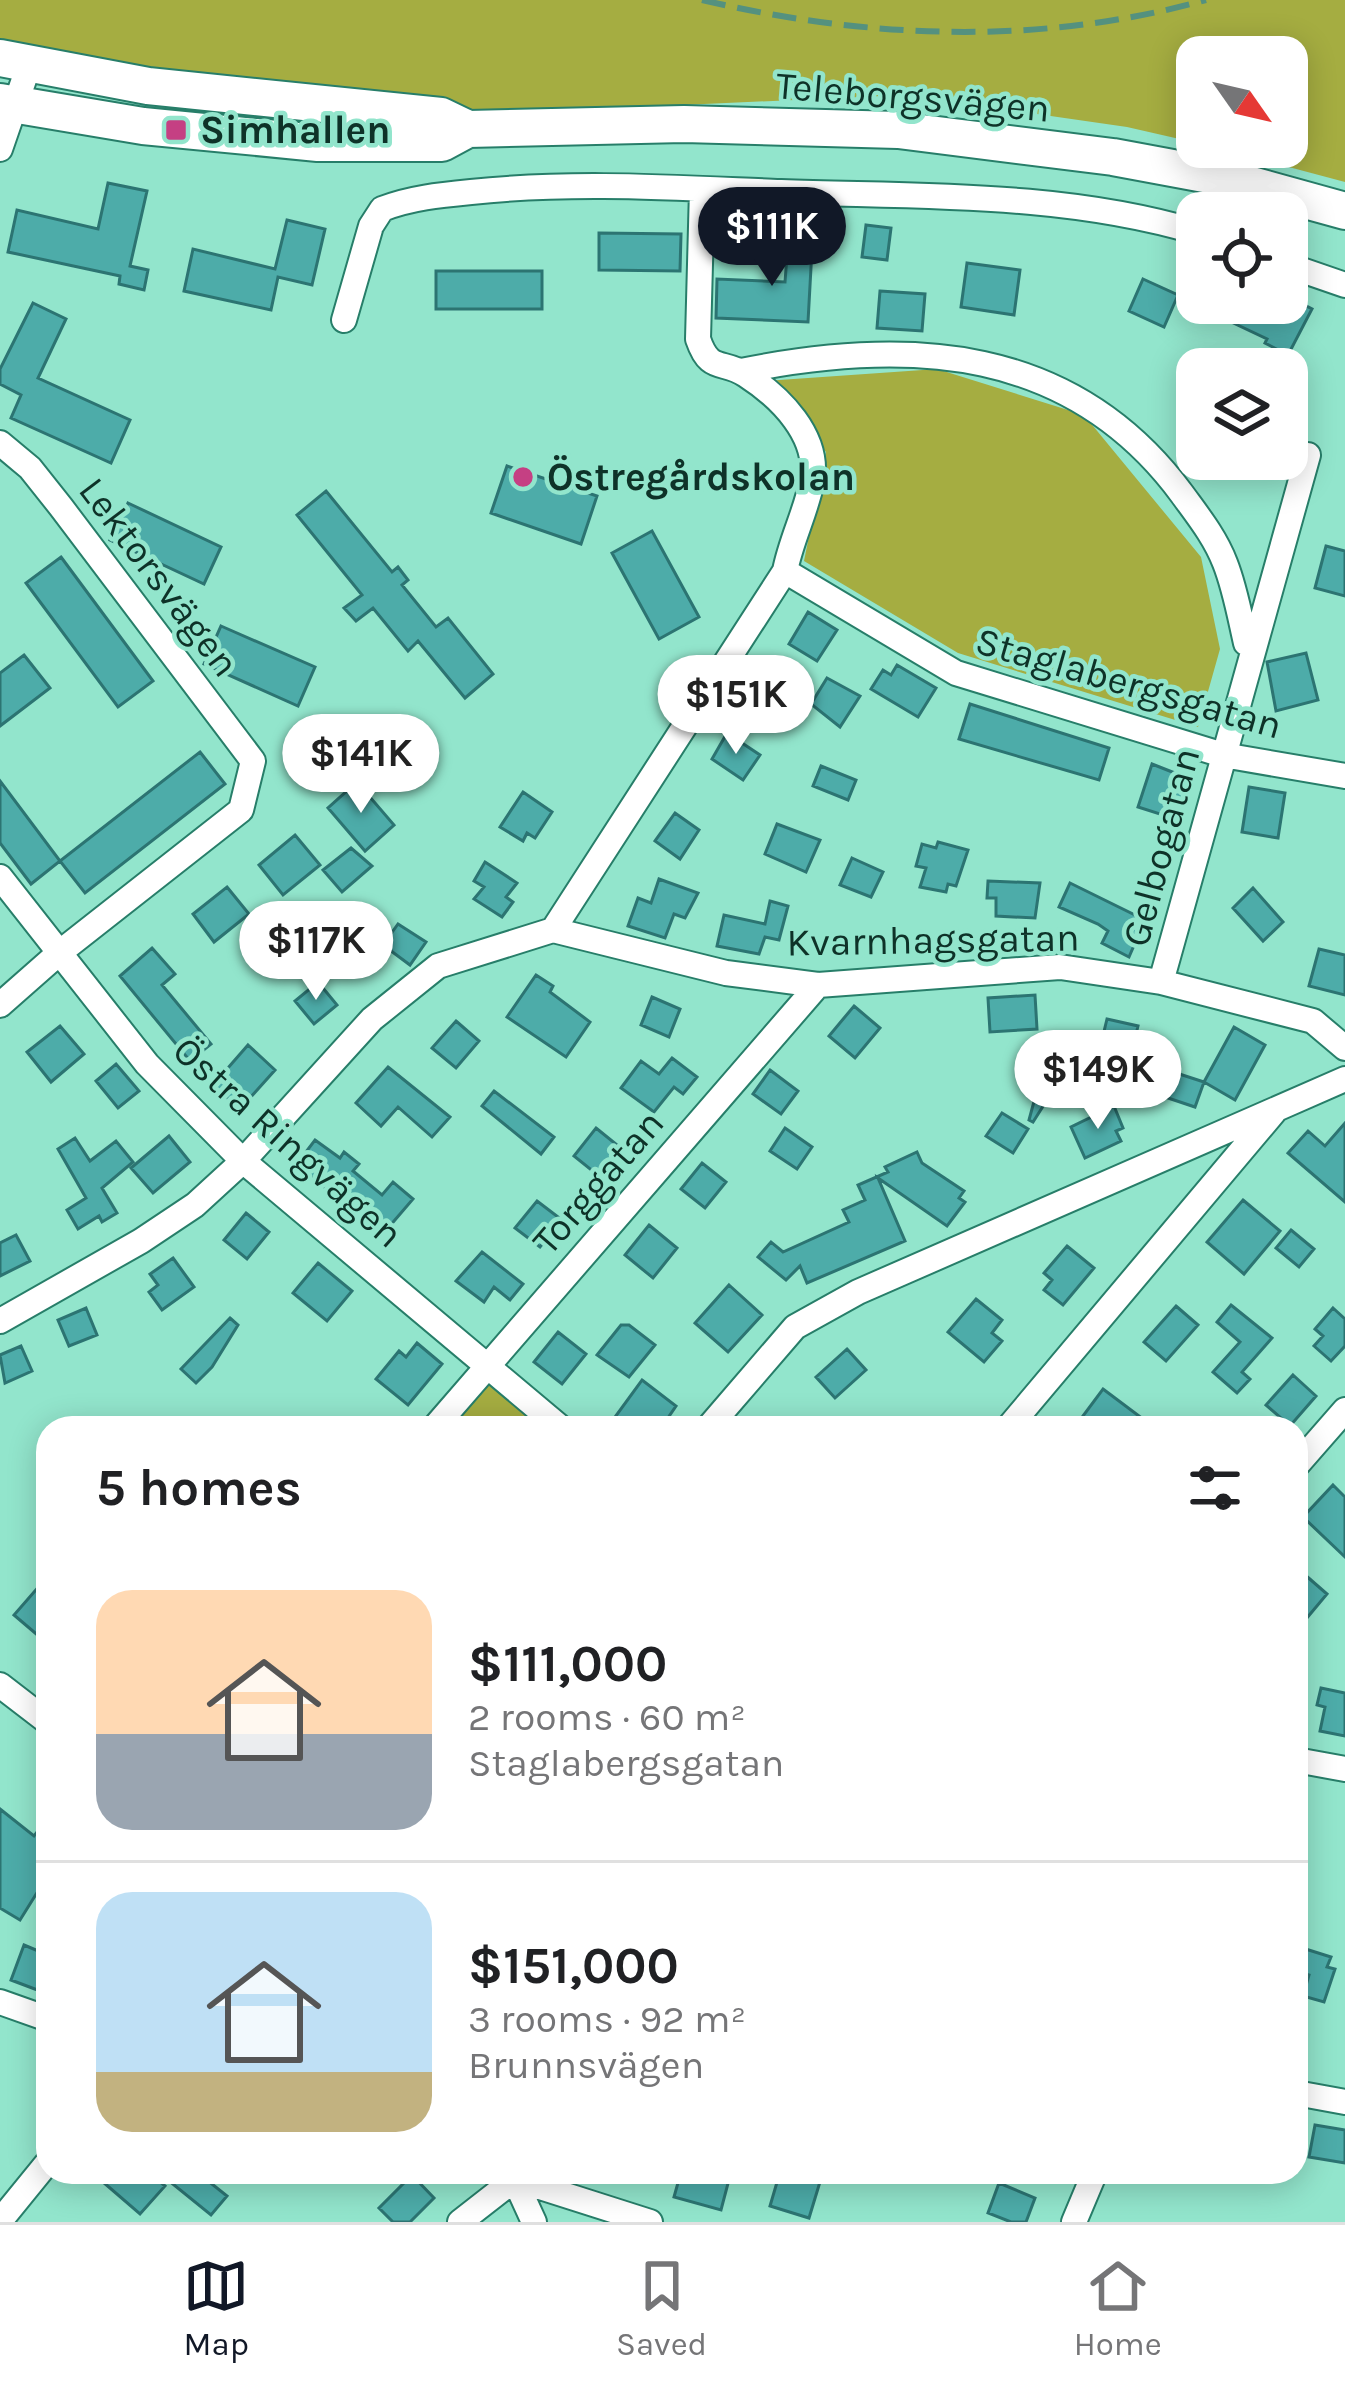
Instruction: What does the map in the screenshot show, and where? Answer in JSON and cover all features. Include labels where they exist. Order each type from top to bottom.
[{"type":"main road","name":"Teleborgsvägen","points":[[15,62],[148,86],[441,116],[467,129],[684,124],[898,130],[1113,157],[1226,178],[1345,211]]},
{"type":"main road","name":"Teleborgsvägen","points":[[8,104],[176,130],[318,143],[442,143],[467,129]]},
{"type":"street","points":[[0,149],[15,62]]},
{"type":"street","points":[[344,320],[371,226],[382,209],[520,187],[702,189],[1060,205],[1176,226]]},
{"type":"street","points":[[702,189],[698,339],[707,360],[719,368],[741,371],[801,359],[874,353],[933,357],[1012,369],[1057,385],[1096,408],[1169,477],[1211,534],[1227,567],[1246,644],[1254,646]]},
{"type":"street","points":[[1308,272],[1345,285]]},
{"type":"street","points":[[0,1321],[195,1205],[243,1161],[372,1019],[438,966],[553,930],[785,571],[813,475],[810,449],[784,405],[741,371]]},
{"type":"street","name":"Lektorsvägen","points":[[0,443],[40,481],[253,761],[241,810],[0,1005]]},
{"type":"street","name":"Gelbogatan","points":[[1161,982],[1301,480]]},
{"type":"street","name":"Staglabergsgatan","points":[[785,571],[956,673],[1223,755],[1345,776]]},
{"type":"street","name":"Östra Ringvägen","points":[[0,878],[147,1064],[243,1161],[547,1416]]},
{"type":"street","name":"Kvarnhagsgatan","points":[[553,930],[726,974],[818,985],[1060,967],[1161,982],[1313,1021],[1345,1048]]},
{"type":"street","name":"Torggatan","points":[[444,1416],[818,985]]},
{"type":"street","points":[[718,1416],[795,1327],[858,1292],[1345,1079]]},
{"type":"street","points":[[1018,1416],[1280,1106]]},
{"type":"street","points":[[1308,1452],[1345,1410]]},
{"type":"street","points":[[0,1685],[36,1713]]},
{"type":"street","points":[[1308,1762],[1345,1769]]},
{"type":"street","points":[[0,2002],[36,2015]]},
{"type":"street","points":[[1308,2095],[1345,2102]]},
{"type":"street","points":[[0,2221],[36,2177]]},
{"type":"street","points":[[460,2222],[503,2184]]},
{"type":"street","points":[[517,2184],[534,2222]]},
{"type":"street","points":[[537,2184],[650,2222]]},
{"type":"street","points":[[1074,2222],[1090,2184]]},
{"type":"green space","points":[[0,0],[1345,0],[1345,182],[1292,168],[1308,168],[1308,36],[1176,36],[1176,138],[904,95],[441,116],[0,58]]},
{"type":"green space","points":[[937,369],[1084,415],[1201,557],[1220,649],[1198,727],[958,653],[804,561],[826,452],[765,381]]},
{"type":"green space","points":[[487,1365],[547,1416],[444,1416]]},
{"type":"building","points":[[108,183],[147,191],[130,266],[148,270],[144,290],[119,284],[120,276],[8,252],[17,210],[98,229]]},
{"type":"building","points":[[287,220],[325,229],[312,285],[278,277],[271,310],[184,291],[193,249],[275,269]]},
{"type":"building","points":[[866,225],[891,228],[887,260],[862,257]]},
{"type":"building","points":[[789,230],[813,231],[808,322],[716,318],[717,279],[785,282]]},
{"type":"building","points":[[599,233],[681,234],[680,271],[599,270]]},
{"type":"building","points":[[967,263],[1020,270],[1014,315],[961,307]]},
{"type":"building","points":[[436,271],[542,271],[542,309],[436,309]]},
{"type":"building","points":[[1143,279],[1176,294],[1164,327],[1129,311]]},
{"type":"building","points":[[880,291],[925,294],[922,331],[877,328]]},
{"type":"building","points":[[33,303],[66,319],[38,378],[130,420],[111,463],[11,418],[21,395],[0,384],[0,369]]},
{"type":"building","points":[[1235,324],[1304,324],[1292,348],[1275,348],[1265,343],[1267,339]]},
{"type":"building","points":[[507,466],[597,496],[581,544],[491,513]]},
{"type":"building","points":[[326,491],[392,572],[398,567],[408,580],[402,585],[436,627],[448,618],[493,674],[465,698],[418,641],[408,651],[373,608],[356,621],[344,608],[362,595],[297,515]]},
{"type":"building","points":[[128,503],[221,547],[204,584],[110,540]]},
{"type":"building","points":[[652,531],[699,617],[659,639],[612,553]]},
{"type":"building","points":[[1326,546],[1345,551],[1345,596],[1315,588]]},
{"type":"building","points":[[61,557],[153,681],[118,707],[26,583]]},
{"type":"building","points":[[808,612],[837,630],[817,661],[789,644]]},
{"type":"building","points":[[221,626],[315,667],[298,706],[204,664]]},
{"type":"building","points":[[1306,653],[1318,700],[1276,711],[1267,662]]},
{"type":"building","points":[[24,655],[50,688],[0,726],[0,673]]},
{"type":"building","points":[[897,665],[936,688],[918,717],[871,689],[883,670],[891,675]]},
{"type":"building","points":[[827,678],[860,696],[840,727],[811,704]]},
{"type":"building","points":[[970,704],[1109,748],[1099,780],[959,739]]},
{"type":"building","points":[[727,733],[760,755],[743,780],[712,759]]},
{"type":"building","points":[[200,752],[225,784],[85,893],[60,861]]},
{"type":"building","points":[[1152,764],[1190,779],[1181,809],[1170,805],[1166,816],[1138,807]]},
{"type":"building","points":[[821,766],[856,780],[848,800],[813,786]]},
{"type":"building","points":[[0,781],[60,861],[31,884],[0,843]]},
{"type":"building","points":[[357,782],[394,825],[365,851],[328,808]]},
{"type":"building","points":[[1249,787],[1285,793],[1278,838],[1242,832]]},
{"type":"building","points":[[523,792],[552,812],[535,838],[527,833],[523,841],[500,827]]},
{"type":"building","points":[[675,813],[699,830],[680,859],[655,841]]},
{"type":"building","points":[[777,824],[820,840],[806,872],[765,854]]},
{"type":"building","points":[[295,835],[320,865],[283,895],[259,865]]},
{"type":"building","points":[[938,842],[968,850],[956,886],[948,884],[946,892],[920,887],[926,868],[916,866],[922,844],[936,848]]},
{"type":"building","points":[[351,848],[372,866],[342,892],[323,870]]},
{"type":"building","points":[[852,858],[883,872],[871,897],[840,885]]},
{"type":"building","points":[[485,862],[517,883],[506,897],[513,902],[502,917],[474,899],[484,887],[474,881]]},
{"type":"building","points":[[659,879],[698,893],[685,918],[674,914],[665,938],[628,926],[638,898],[651,903]]},
{"type":"building","points":[[988,881],[1040,883],[1035,918],[996,916],[996,898],[987,898]]},
{"type":"building","points":[[1070,883],[1145,920],[1129,957],[1102,943],[1108,931],[1059,907]]},
{"type":"building","points":[[227,887],[249,914],[214,942],[193,914]]},
{"type":"building","points":[[1253,888],[1283,922],[1263,941],[1233,908]]},
{"type":"building","points":[[770,901],[788,906],[779,940],[765,937],[759,954],[717,946],[724,915],[765,924]]},
{"type":"building","points":[[398,924],[426,942],[410,965],[383,945]]},
{"type":"building","points":[[152,948],[175,974],[162,985],[211,1044],[190,1061],[120,976]]},
{"type":"building","points":[[1319,949],[1345,955],[1345,995],[1309,986]]},
{"type":"building","points":[[536,975],[553,986],[550,992],[590,1022],[566,1057],[507,1017]]},
{"type":"building","points":[[318,982],[337,1005],[314,1024],[295,1001]]},
{"type":"building","points":[[1035,995],[1037,1029],[990,1032],[988,998]]},
{"type":"building","points":[[652,997],[680,1009],[669,1037],[641,1025]]},
{"type":"building","points":[[854,1006],[880,1028],[855,1058],[829,1036]]},
{"type":"building","points":[[1107,1019],[1138,1026],[1131,1055],[1100,1048]]},
{"type":"building","points":[[456,1021],[479,1041],[456,1068],[432,1048]]},
{"type":"building","points":[[60,1026],[84,1054],[51,1082],[27,1052]]},
{"type":"building","points":[[1234,1027],[1265,1045],[1235,1100],[1204,1082]]},
{"type":"building","points":[[248,1045],[275,1070],[240,1109],[213,1085]]},
{"type":"building","points":[[1046,1057],[1091,1072],[1081,1101],[1057,1095],[1054,1089],[1033,1122],[1029,1120]]},
{"type":"building","points":[[672,1058],[697,1077],[683,1094],[674,1087],[654,1112],[621,1088],[641,1061],[659,1074]]},
{"type":"building","points":[[116,1064],[139,1091],[118,1108],[96,1081]]},
{"type":"building","points":[[388,1067],[450,1117],[432,1137],[398,1107],[381,1126],[356,1103]]},
{"type":"building","points":[[770,1070],[798,1091],[781,1114],[753,1094]]},
{"type":"building","points":[[1167,1070],[1204,1082],[1195,1107],[1159,1095]]},
{"type":"building","points":[[494,1091],[554,1137],[541,1154],[482,1106]]},
{"type":"building","points":[[1114,1106],[1123,1128],[1116,1131],[1121,1141],[1085,1158],[1071,1127]]},
{"type":"building","points":[[1002,1113],[1028,1129],[1013,1153],[986,1136]]},
{"type":"building","points":[[1345,1123],[1345,1202],[1288,1153],[1308,1131],[1325,1146]]},
{"type":"building","points":[[596,1128],[622,1149],[600,1177],[574,1156]]},
{"type":"building","points":[[785,1128],[812,1147],[797,1169],[770,1151]]},
{"type":"building","points":[[169,1136],[190,1162],[153,1193],[131,1168]]},
{"type":"building","points":[[75,1138],[90,1161],[116,1141],[133,1162],[102,1188],[117,1213],[102,1222],[99,1216],[78,1229],[67,1210],[86,1198],[58,1149]]},
{"type":"building","points":[[315,1140],[340,1158],[344,1152],[359,1164],[353,1171],[382,1195],[393,1182],[413,1199],[388,1228],[355,1199],[349,1206],[296,1165]]},
{"type":"building","points":[[917,1152],[922,1163],[964,1191],[959,1198],[965,1202],[947,1226],[878,1178],[905,1241],[807,1283],[800,1266],[786,1280],[758,1257],[771,1242],[783,1252],[849,1222],[843,1210],[865,1200],[858,1185]]},
{"type":"building","points":[[702,1163],[726,1182],[705,1208],[681,1189]]},
{"type":"building","points":[[1243,1200],[1280,1231],[1244,1274],[1207,1242]]},
{"type":"building","points":[[537,1201],[562,1220],[540,1247],[515,1228]]},
{"type":"building","points":[[246,1213],[269,1232],[247,1259],[224,1240]]},
{"type":"building","points":[[649,1225],[677,1248],[653,1278],[625,1255]]},
{"type":"building","points":[[1291,1230],[1314,1249],[1299,1267],[1276,1248]]},
{"type":"building","points":[[16,1235],[30,1261],[0,1276],[0,1243]]},
{"type":"building","points":[[1067,1246],[1094,1268],[1063,1305],[1044,1290],[1052,1280],[1044,1273]]},
{"type":"building","points":[[482,1252],[523,1284],[510,1300],[494,1287],[484,1302],[456,1281]]},
{"type":"building","points":[[173,1258],[194,1287],[162,1310],[149,1292],[158,1285],[150,1274]]},
{"type":"building","points":[[318,1263],[352,1291],[327,1321],[293,1293]]},
{"type":"building","points":[[729,1285],[762,1315],[728,1352],[695,1323]]},
{"type":"building","points":[[976,1299],[1002,1320],[992,1333],[1002,1341],[984,1362],[948,1332]]},
{"type":"building","points":[[1231,1305],[1272,1338],[1242,1372],[1250,1379],[1237,1393],[1213,1372],[1240,1342],[1217,1322]]},
{"type":"building","points":[[1176,1306],[1198,1325],[1166,1361],[1144,1342]]},
{"type":"building","points":[[86,1308],[97,1335],[69,1346],[58,1320]]},
{"type":"building","points":[[1333,1308],[1345,1319],[1345,1346],[1331,1361],[1314,1346],[1323,1336],[1315,1329]]},
{"type":"building","points":[[230,1318],[238,1325],[196,1383],[181,1369]]},
{"type":"building","points":[[621,1325],[629,1325],[655,1345],[629,1377],[597,1355]]},
{"type":"building","points":[[558,1332],[586,1354],[562,1384],[534,1362]]},
{"type":"building","points":[[417,1343],[442,1364],[408,1405],[376,1379],[399,1351],[406,1357]]},
{"type":"building","points":[[21,1346],[32,1371],[5,1383],[0,1355]]},
{"type":"building","points":[[847,1349],[866,1370],[835,1398],[816,1377]]},
{"type":"building","points":[[1293,1375],[1316,1396],[1299,1416],[1279,1416],[1266,1405]]},
{"type":"building","points":[[642,1380],[676,1406],[669,1416],[616,1416]]},
{"type":"building","points":[[1103,1389],[1139,1416],[1083,1416]]},
{"type":"building","points":[[1333,1485],[1345,1497],[1345,1557],[1308,1522],[1308,1512]]},
{"type":"building","points":[[1308,1577],[1327,1594],[1308,1617]]},
{"type":"building","points":[[36,1590],[36,1634],[14,1615]]},
{"type":"building","points":[[1321,1688],[1345,1693],[1345,1736],[1320,1731],[1325,1707],[1317,1705]]},
{"type":"building","points":[[0,1809],[36,1833],[36,1894],[20,1920],[0,1908]]},
{"type":"building","points":[[24,1945],[36,1950],[36,1989],[11,1980]]},
{"type":"building","points":[[1308,1950],[1331,1957],[1327,1967],[1335,1969],[1324,2002],[1308,1997]]},
{"type":"building","points":[[1315,2125],[1345,2130],[1345,2163],[1309,2157]]},
{"type":"building","points":[[105,2184],[163,2184],[140,2214]]},
{"type":"building","points":[[173,2184],[212,2184],[227,2196],[211,2215]]},
{"type":"building","points":[[403,2184],[421,2184],[434,2198],[410,2222],[393,2222],[379,2208]]},
{"type":"building","points":[[678,2184],[728,2184],[721,2210],[674,2197]]},
{"type":"building","points":[[776,2184],[819,2184],[809,2218],[770,2206]]},
{"type":"building","points":[[999,2184],[1035,2198],[1026,2222],[988,2213]]},
{"type":"railway","points":[[702,0],[827,23],[954,32],[1081,25],[1206,0]]},
{"type":"place","name":"Simhallen","points":[[176,130]]},
{"type":"place","name":"Östregårdskolan","points":[[523,477]]}]
